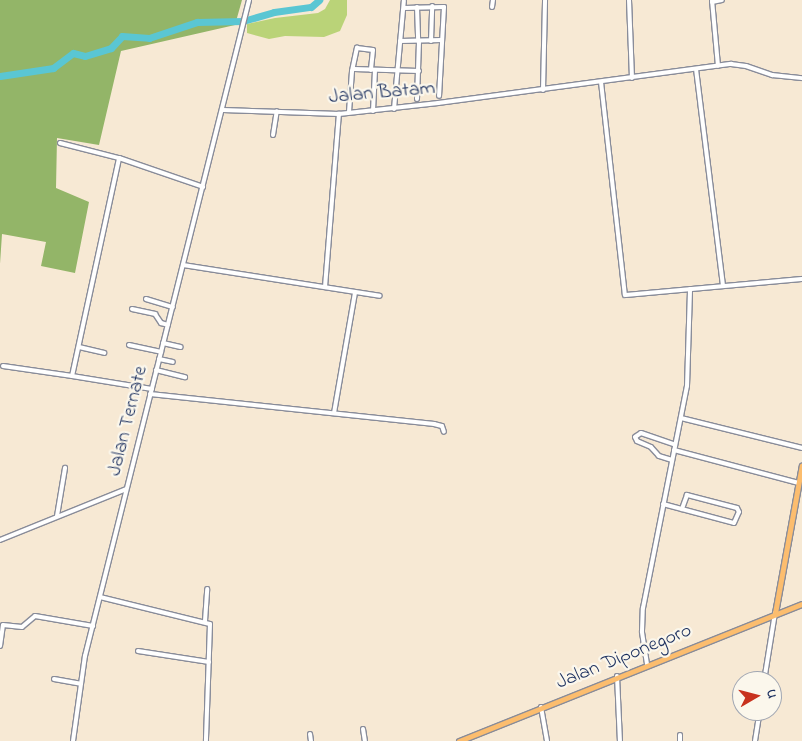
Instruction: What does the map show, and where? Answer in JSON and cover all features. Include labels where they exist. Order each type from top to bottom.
[{"type":"main road","points":[[775,613],[799,499],[802,465]]},
{"type":"main road","name":"Jalan Diponegoro","points":[[459,741],[647,664],[802,604]]},
{"type":"street","name":"Jalan Ternate","points":[[73,741],[81,684],[93,626],[249,0]]},
{"type":"street","points":[[394,109],[404,0]]},
{"type":"street","points":[[492,7],[493,0]]},
{"type":"street","points":[[543,90],[545,0]]},
{"type":"street","points":[[629,0],[632,78]]},
{"type":"street","points":[[718,66],[712,1],[722,0]]},
{"type":"street","points":[[404,8],[432,6],[442,6],[445,8],[439,96]]},
{"type":"street","points":[[431,41],[432,6]]},
{"type":"street","points":[[417,7],[419,71],[417,99]]},
{"type":"street","points":[[400,41],[442,40]]},
{"type":"street","points":[[349,112],[356,49],[373,50],[373,111]]},
{"type":"street","name":"Jalan Batam","points":[[223,110],[339,114],[373,111],[718,66],[746,66],[772,75],[802,78]]},
{"type":"street","points":[[696,68],[723,285]]},
{"type":"street","points":[[354,69],[397,72],[419,71]]},
{"type":"street","points":[[601,82],[625,295],[802,279]]},
{"type":"street","points":[[273,135],[277,111]]},
{"type":"street","points":[[324,287],[339,114]]},
{"type":"street","points":[[60,143],[119,158],[203,186]]},
{"type":"street","points":[[72,376],[119,158]]},
{"type":"street","points":[[183,265],[380,296]]},
{"type":"street","points":[[647,664],[642,631],[643,608],[687,386],[690,289]]},
{"type":"street","points":[[334,413],[355,293]]},
{"type":"street","points":[[146,300],[173,306]]},
{"type":"street","points":[[132,310],[155,314],[161,322],[168,325]]},
{"type":"street","points":[[163,343],[181,347]]},
{"type":"street","points":[[129,345],[161,352]]},
{"type":"street","points":[[79,347],[104,352]]},
{"type":"street","points":[[159,359],[173,362]]},
{"type":"street","points":[[3,366],[152,389]]},
{"type":"street","points":[[156,370],[185,377]]},
{"type":"street","points":[[150,394],[434,424],[442,426],[444,432]]},
{"type":"street","points":[[681,418],[802,448]]},
{"type":"street","points":[[672,460],[659,456],[651,447],[636,441],[635,437],[641,433],[675,447],[799,483]]},
{"type":"street","points":[[57,516],[65,468]]},
{"type":"street","points":[[0,540],[126,489]]},
{"type":"street","points":[[663,504],[734,523],[739,512],[736,508],[687,495],[682,509]]},
{"type":"street","points":[[205,621],[208,588]]},
{"type":"street","points":[[100,598],[205,621],[211,627],[206,741]]},
{"type":"street","points":[[766,671],[775,613]]},
{"type":"street","points":[[0,646],[2,625],[22,626],[35,616],[93,626]]},
{"type":"street","points":[[138,651],[209,662]]},
{"type":"street","points":[[618,676],[620,741]]},
{"type":"street","points":[[54,679],[81,684]]},
{"type":"street","points":[[542,707],[547,741]]},
{"type":"street","points":[[755,741],[758,721]]},
{"type":"street","points":[[363,729],[365,741]]},
{"type":"street","points":[[310,734],[311,741]]},
{"type":"street","points":[[680,735],[680,741]]},
{"type":"green space","points":[[0,0],[242,0],[235,25],[121,51],[99,145],[57,138],[56,188],[89,202],[75,273],[41,266],[46,242],[2,234],[0,264]]},
{"type":"green space","points":[[330,0],[347,0],[347,15],[340,31],[324,37],[285,36],[269,39],[247,33],[247,24],[275,18],[318,13],[325,9]]},
{"type":"waterway","points":[[0,76],[53,68],[73,53],[85,56],[111,48],[122,36],[149,38],[197,22],[243,21],[274,12],[311,7],[319,0]]}]
